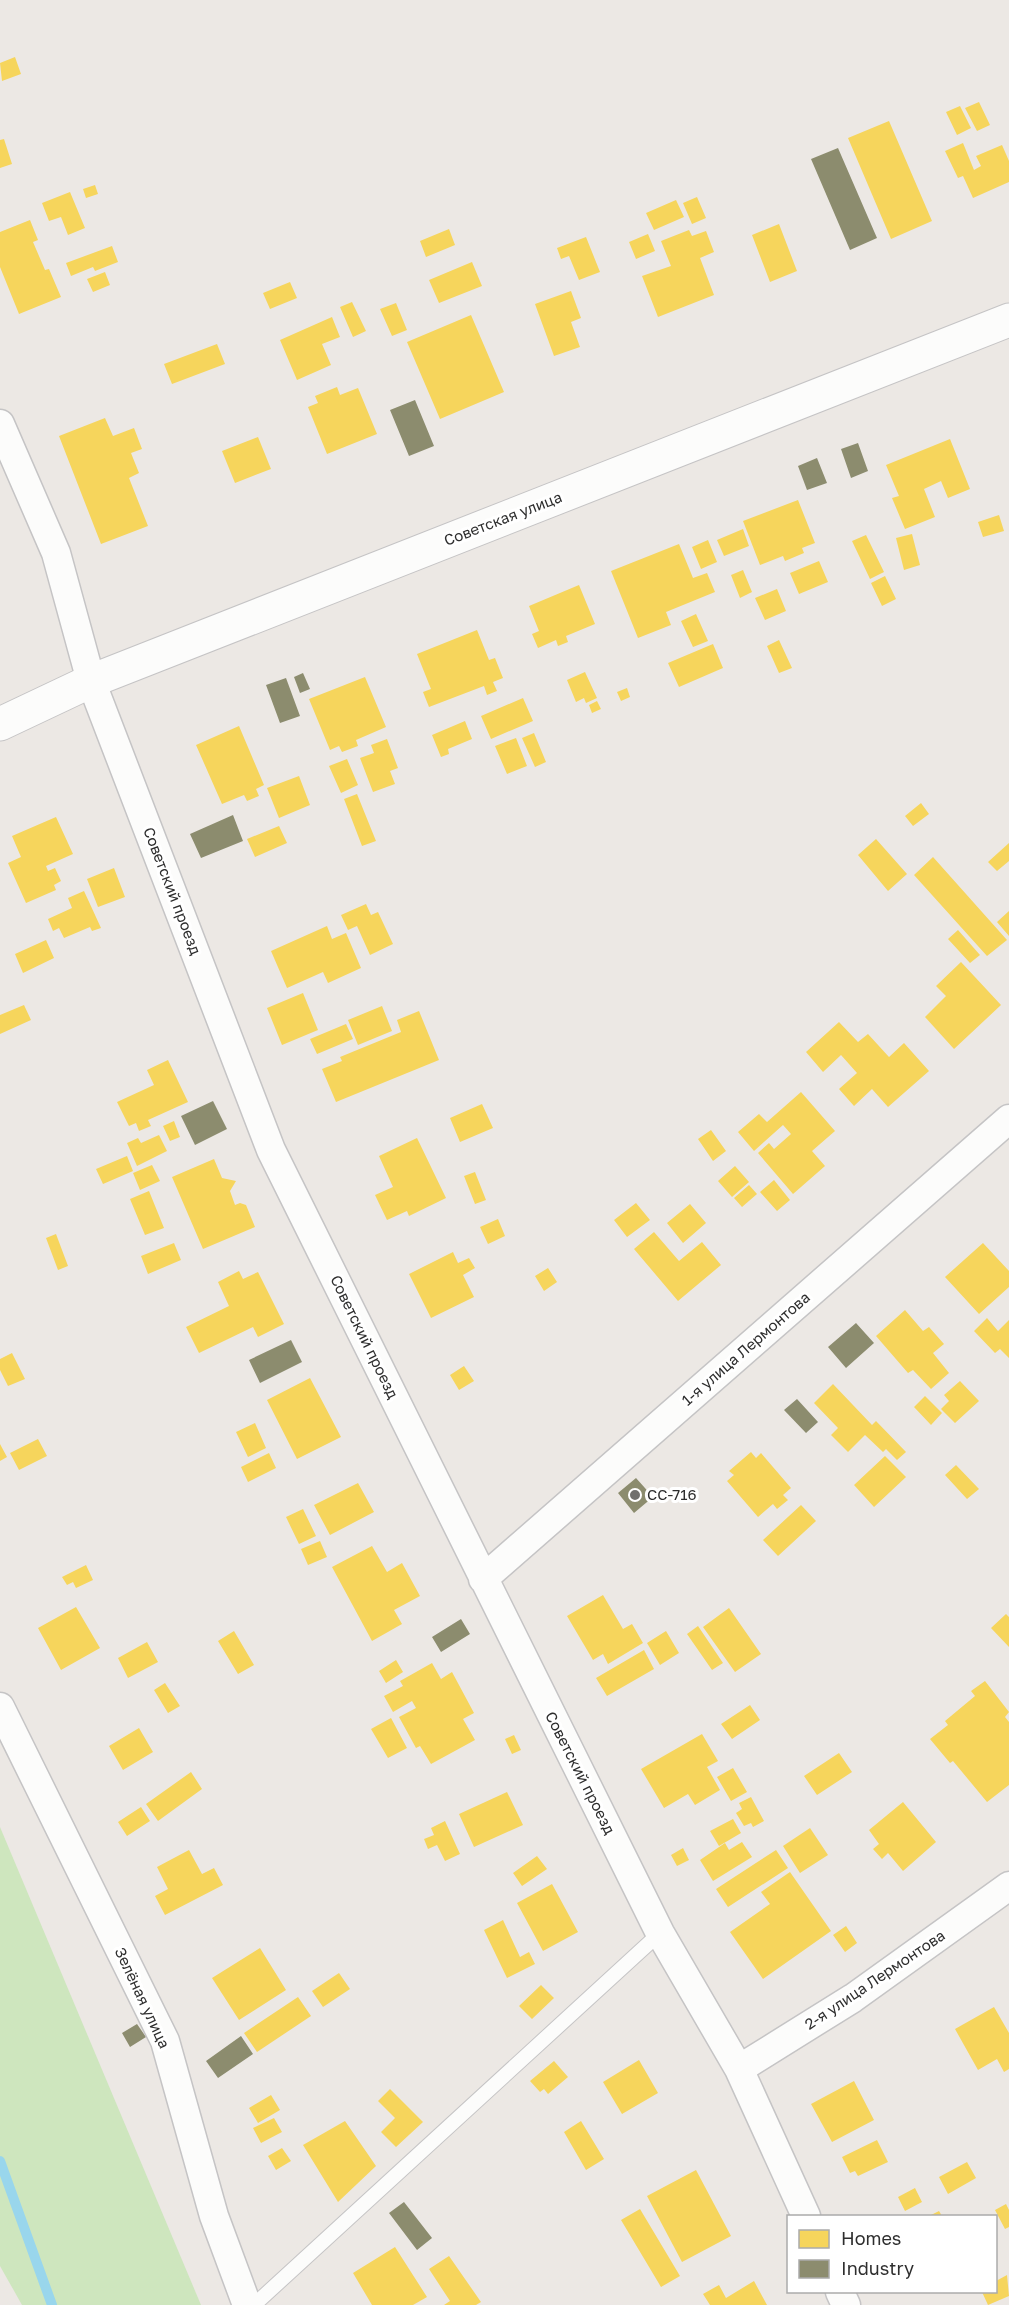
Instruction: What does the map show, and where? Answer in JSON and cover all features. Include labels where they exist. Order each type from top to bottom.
[{"type":"street","name":"Советская улица","points":[[0,724],[91,681],[1009,320]]},
{"type":"street","name":"Советский проезд","points":[[0,424],[56,553],[91,681],[272,1150],[660,1933],[739,2069],[805,2215]]},
{"type":"street","name":"1-я улица Лермонтова","points":[[483,1579],[1009,1119]]},
{"type":"street","name":"Зелёная улица","points":[[0,1707],[165,2041],[214,2216],[247,2305]]},
{"type":"street","name":"2-я улица Лермонтова","points":[[739,2069],[853,1998],[1009,1886]]},
{"type":"lane","points":[[254,2305],[660,1933]]},
{"type":"green space","points":[[0,1827],[201,2305],[22,2305],[0,2266]]},
{"type":"building: Homes","points":[[15,57],[21,74],[2,81],[0,63]]},
{"type":"building: Homes","points":[[979,102],[990,125],[977,131],[965,108]]},
{"type":"building: Homes","points":[[960,106],[971,128],[957,135],[946,112]]},
{"type":"building: Homes","points":[[889,121],[932,221],[891,239],[848,138]]},
{"type":"building: Homes","points":[[4,139],[12,164],[0,168],[0,140]]},
{"type":"building: Homes","points":[[963,143],[974,170],[981,166],[976,156],[1002,145],[1009,161],[1009,182],[973,198],[963,176],[958,178],[945,151]]},
{"type":"building: Homes","points":[[95,185],[98,194],[86,198],[83,189]]},
{"type":"building: Homes","points":[[70,192],[85,228],[68,235],[61,217],[49,221],[42,203]]},
{"type":"building: Homes","points":[[697,197],[706,218],[692,224],[683,203]]},
{"type":"building: Homes","points":[[676,200],[684,217],[654,230],[646,213]]},
{"type":"building: Homes","points":[[30,220],[38,240],[33,242],[45,270],[49,269],[61,297],[19,314],[0,267],[0,232]]},
{"type":"building: Homes","points":[[779,224],[797,271],[770,282],[752,235]]},
{"type":"building: Homes","points":[[449,229],[455,245],[426,257],[420,241]]},
{"type":"building: Homes","points":[[689,230],[692,236],[706,231],[714,252],[700,258],[714,295],[658,317],[642,276],[671,266],[661,241]]},
{"type":"building: Homes","points":[[648,234],[655,251],[636,259],[629,242]]},
{"type":"building: Homes","points":[[586,237],[600,272],[579,280],[569,256],[561,259],[557,248]]},
{"type":"building: Homes","points":[[112,246],[118,262],[95,271],[93,267],[71,276],[66,263]]},
{"type":"building: Homes","points":[[472,262],[482,286],[439,303],[429,280]]},
{"type":"building: Homes","points":[[105,272],[110,285],[93,292],[87,279]]},
{"type":"building: Homes","points":[[290,282],[297,298],[270,309],[263,293]]},
{"type":"building: Homes","points":[[571,291],[581,318],[571,322],[580,347],[554,356],[535,304]]},
{"type":"building: Homes","points":[[352,302],[366,331],[353,337],[340,307]]},
{"type":"building: Homes","points":[[396,303],[407,330],[392,336],[380,309]]},
{"type":"building: Homes","points":[[471,315],[504,392],[440,419],[407,342]]},
{"type":"building: Homes","points":[[332,317],[340,337],[322,344],[331,365],[297,380],[280,340]]},
{"type":"building: Homes","points":[[217,344],[225,364],[172,384],[164,364]]},
{"type":"building: Homes","points":[[337,387],[340,395],[358,388],[377,434],[327,454],[308,407],[318,403],[315,396]]},
{"type":"building: Homes","points":[[105,418],[113,436],[134,428],[142,449],[131,453],[139,473],[129,478],[148,526],[101,544],[59,436]]},
{"type":"building: Homes","points":[[258,437],[271,469],[235,483],[222,451]]},
{"type":"building: Homes","points":[[950,439],[970,489],[948,498],[941,481],[924,489],[935,517],[905,529],[892,498],[899,496],[886,465]]},
{"type":"building: Homes","points":[[798,500],[815,543],[802,548],[804,553],[785,561],[783,556],[760,565],[743,521]]},
{"type":"building: Homes","points":[[999,515],[1004,531],[983,537],[978,522]]},
{"type":"building: Homes","points":[[743,529],[749,546],[724,556],[717,540]]},
{"type":"building: Homes","points":[[912,534],[920,565],[904,570],[896,538]]},
{"type":"building: Homes","points":[[866,535],[884,572],[870,579],[852,541]]},
{"type":"building: Homes","points":[[708,540],[717,562],[701,569],[692,547]]},
{"type":"building: Homes","points":[[679,544],[693,578],[707,573],[715,592],[666,612],[671,625],[638,638],[611,571]]},
{"type":"building: Homes","points":[[819,561],[828,582],[799,594],[790,573]]},
{"type":"building: Homes","points":[[743,570],[752,592],[740,598],[731,575]]},
{"type":"building: Homes","points":[[885,576],[896,599],[882,606],[871,583]]},
{"type":"building: Homes","points":[[579,585],[595,624],[566,636],[568,642],[558,646],[556,640],[538,648],[532,634],[539,631],[529,606]]},
{"type":"building: Homes","points":[[777,589],[786,611],[765,620],[755,598]]},
{"type":"building: Homes","points":[[696,614],[708,641],[693,647],[681,621]]},
{"type":"building: Homes","points":[[477,630],[489,660],[495,658],[503,678],[493,682],[497,691],[487,695],[484,686],[429,707],[423,692],[431,689],[417,654]]},
{"type":"building: Homes","points":[[779,640],[792,668],[779,673],[767,646]]},
{"type":"building: Homes","points":[[713,644],[723,668],[679,687],[668,663]]},
{"type":"building: Homes","points":[[585,672],[597,698],[586,703],[584,698],[576,702],[567,680]]},
{"type":"building: Homes","points":[[365,677],[386,727],[356,740],[358,746],[342,752],[339,746],[330,750],[309,699]]},
{"type":"building: Homes","points":[[627,688],[630,697],[621,701],[617,692]]},
{"type":"building: Homes","points":[[523,698],[533,721],[491,739],[481,716]]},
{"type":"building: Homes","points":[[597,701],[601,709],[592,713],[589,705]]},
{"type":"building: Homes","points":[[465,721],[472,739],[448,749],[449,754],[441,757],[432,735]]},
{"type":"building: Homes","points":[[239,726],[264,785],[256,789],[259,796],[247,801],[244,795],[222,804],[196,745]]},
{"type":"building: Homes","points":[[534,733],[546,762],[535,767],[522,738]]},
{"type":"building: Homes","points":[[516,738],[527,766],[507,774],[495,746]]},
{"type":"building: Homes","points":[[387,739],[398,768],[390,771],[395,784],[373,792],[360,758],[374,753],[371,745]]},
{"type":"building: Homes","points":[[347,759],[358,785],[341,793],[329,766]]},
{"type":"building: Homes","points":[[299,776],[310,805],[279,818],[267,788]]},
{"type":"building: Homes","points":[[357,794],[376,841],[362,846],[344,799]]},
{"type":"building: Homes","points":[[921,803],[929,814],[913,826],[905,816]]},
{"type":"building: Homes","points":[[56,817],[73,854],[46,866],[48,871],[55,868],[61,881],[54,885],[56,890],[26,903],[8,863],[21,857],[12,836]]},
{"type":"building: Homes","points":[[279,826],[287,843],[255,857],[247,839]]},
{"type":"building: Homes","points":[[876,839],[907,874],[888,891],[858,855]]},
{"type":"building: Homes","points":[[1009,843],[1009,861],[997,871],[988,862]]},
{"type":"building: Homes","points":[[933,857],[1007,940],[987,956],[914,875]]},
{"type":"building: Homes","points":[[114,868],[125,897],[98,907],[87,879]]},
{"type":"building: Homes","points":[[84,891],[101,928],[92,931],[90,927],[64,938],[59,928],[53,931],[48,919],[72,908],[68,898]]},
{"type":"building: Homes","points":[[366,904],[371,915],[378,912],[393,944],[370,955],[357,926],[348,930],[341,915]]},
{"type":"building: Homes","points":[[1009,911],[1009,936],[997,922]]},
{"type":"building: Homes","points":[[327,926],[332,939],[346,933],[361,968],[328,983],[323,972],[287,988],[271,951]]},
{"type":"building: Homes","points":[[958,930],[980,955],[970,963],[948,939]]},
{"type":"building: Homes","points":[[46,940],[54,958],[23,973],[15,954]]},
{"type":"building: Homes","points":[[961,962],[1001,1005],[954,1049],[925,1017],[946,996],[936,986]]},
{"type":"building: Homes","points":[[303,993],[318,1030],[282,1045],[267,1008]]},
{"type":"building: Homes","points":[[24,1005],[31,1020],[0,1034],[0,1015]]},
{"type":"building: Homes","points":[[382,1006],[392,1031],[358,1045],[348,1020]]},
{"type":"building: Homes","points":[[419,1011],[439,1060],[336,1102],[322,1069],[342,1061],[340,1057],[401,1032],[397,1020]]},
{"type":"building: Homes","points":[[839,1022],[858,1042],[868,1034],[889,1057],[904,1043],[929,1071],[888,1107],[872,1089],[854,1106],[839,1089],[857,1073],[841,1055],[823,1072],[806,1052]]},
{"type":"building: Homes","points":[[346,1024],[353,1039],[317,1054],[310,1039]]},
{"type":"building: Homes","points":[[168,1060],[188,1102],[148,1120],[151,1126],[139,1131],[136,1123],[129,1126],[117,1102],[154,1085],[147,1070]]},
{"type":"building: Homes","points":[[801,1092],[835,1131],[812,1151],[825,1166],[793,1194],[758,1153],[769,1143],[774,1149],[791,1134],[783,1125],[754,1151],[738,1132],[759,1114],[767,1122]]},
{"type":"building: Homes","points":[[482,1104],[493,1128],[460,1142],[450,1118]]},
{"type":"building: Homes","points":[[174,1121],[180,1137],[170,1141],[163,1126]]},
{"type":"building: Homes","points":[[711,1130],[726,1151],[713,1161],[698,1139]]},
{"type":"building: Homes","points":[[159,1135],[167,1151],[137,1166],[127,1143],[138,1138],[141,1143]]},
{"type":"building: Homes","points":[[417,1138],[446,1198],[409,1216],[407,1211],[387,1220],[375,1195],[393,1187],[379,1156]]},
{"type":"building: Homes","points":[[127,1156],[133,1171],[103,1184],[96,1169]]},
{"type":"building: Homes","points":[[214,1159],[222,1178],[236,1181],[230,1191],[235,1205],[240,1203],[246,1205],[255,1227],[203,1249],[172,1177]]},
{"type":"building: Homes","points":[[152,1165],[160,1181],[140,1190],[133,1173]]},
{"type":"building: Homes","points":[[735,1166],[749,1182],[732,1197],[718,1181]]},
{"type":"building: Homes","points":[[475,1172],[486,1200],[475,1204],[464,1176]]},
{"type":"building: Homes","points":[[774,1180],[790,1200],[777,1211],[760,1192]]},
{"type":"building: Homes","points":[[749,1185],[757,1194],[742,1207],[734,1198]]},
{"type":"building: Homes","points":[[149,1191],[164,1228],[145,1235],[130,1199]]},
{"type":"building: Homes","points":[[636,1203],[650,1220],[627,1237],[614,1220]]},
{"type":"building: Homes","points":[[690,1204],[706,1223],[683,1243],[667,1223]]},
{"type":"building: Homes","points":[[498,1219],[505,1236],[488,1244],[480,1227]]},
{"type":"building: Homes","points":[[654,1232],[679,1261],[702,1242],[721,1265],[678,1301],[634,1249]]},
{"type":"building: Homes","points":[[56,1234],[68,1266],[58,1270],[46,1238]]},
{"type":"building: Homes","points":[[174,1243],[181,1260],[148,1274],[141,1256]]},
{"type":"building: Homes","points":[[983,1243],[1009,1271],[1009,1287],[979,1314],[945,1277]]},
{"type":"building: Homes","points":[[453,1252],[458,1263],[469,1258],[475,1268],[463,1275],[474,1297],[431,1318],[409,1274]]},
{"type":"building: Homes","points":[[548,1268],[557,1282],[544,1291],[535,1276]]},
{"type":"building: Homes","points":[[239,1271],[243,1279],[258,1272],[284,1324],[258,1337],[253,1327],[199,1353],[186,1327],[229,1306],[218,1282]]},
{"type":"building: Homes","points":[[905,1310],[923,1331],[929,1327],[944,1344],[933,1353],[949,1373],[931,1389],[913,1370],[908,1373],[876,1336]]},
{"type":"building: Homes","points":[[987,1318],[998,1331],[1009,1320],[1009,1358],[1000,1349],[995,1353],[974,1331]]},
{"type":"building: Homes","points":[[12,1353],[25,1379],[8,1386],[0,1370],[0,1359]]},
{"type":"building: Homes","points":[[464,1366],[474,1381],[459,1390],[450,1375]]},
{"type":"building: Homes","points":[[310,1378],[341,1437],[297,1459],[267,1400]]},
{"type":"building: Homes","points":[[960,1381],[979,1401],[955,1423],[941,1409],[949,1401],[944,1395]]},
{"type":"building: Homes","points":[[833,1384],[872,1425],[876,1421],[906,1452],[897,1460],[886,1449],[883,1452],[865,1435],[848,1452],[831,1435],[838,1428],[814,1403]]},
{"type":"building: Homes","points":[[925,1396],[942,1413],[931,1425],[914,1407]]},
{"type":"building: Homes","points":[[255,1423],[266,1448],[248,1457],[236,1432]]},
{"type":"building: Homes","points":[[38,1439],[47,1456],[19,1470],[10,1453]]},
{"type":"building: Homes","points":[[0,1444],[7,1457],[0,1461]]},
{"type":"building: Homes","points":[[751,1452],[756,1458],[761,1453],[791,1488],[783,1495],[788,1500],[777,1509],[773,1504],[758,1517],[727,1481],[734,1475],[729,1471]]},
{"type":"building: Homes","points":[[269,1453],[276,1468],[248,1482],[241,1467]]},
{"type":"building: Homes","points":[[885,1456],[906,1477],[874,1507],[854,1485]]},
{"type":"building: Homes","points":[[956,1465],[979,1489],[967,1499],[945,1475]]},
{"type":"building: Homes","points":[[358,1483],[374,1512],[330,1535],[314,1505]]},
{"type":"building: Homes","points":[[801,1505],[816,1521],[778,1556],[763,1540]]},
{"type":"building: Homes","points":[[303,1509],[316,1536],[299,1544],[286,1517]]},
{"type":"building: Homes","points":[[320,1541],[327,1557],[308,1565],[301,1549]]},
{"type":"building: Homes","points":[[372,1546],[387,1572],[402,1563],[420,1596],[394,1610],[402,1624],[372,1641],[332,1567]]},
{"type":"building: Homes","points":[[86,1565],[93,1580],[76,1588],[73,1582],[67,1585],[62,1577]]},
{"type":"building: Homes","points":[[603,1595],[623,1629],[632,1624],[643,1643],[608,1664],[603,1654],[593,1660],[567,1616]]},
{"type":"building: Homes","points":[[76,1607],[100,1648],[61,1670],[38,1628]]},
{"type":"building: Homes","points":[[729,1608],[761,1654],[735,1672],[703,1627]]},
{"type":"building: Homes","points":[[1006,1614],[1009,1617],[1009,1647],[991,1628]]},
{"type":"building: Homes","points":[[698,1626],[723,1663],[712,1670],[687,1634]]},
{"type":"building: Homes","points":[[234,1631],[254,1665],[238,1674],[218,1641]]},
{"type":"building: Homes","points":[[666,1631],[679,1653],[660,1665],[647,1643]]},
{"type":"building: Homes","points":[[147,1642],[158,1662],[128,1678],[118,1658]]},
{"type":"building: Homes","points":[[644,1650],[654,1669],[607,1696],[596,1678]]},
{"type":"building: Homes","points":[[396,1660],[403,1672],[386,1683],[379,1671]]},
{"type":"building: Homes","points":[[432,1663],[441,1679],[452,1672],[474,1713],[463,1719],[475,1740],[431,1764],[420,1746],[416,1748],[399,1717],[416,1708],[412,1701],[393,1712],[384,1696],[403,1686],[400,1681]]},
{"type":"building: Homes","points":[[985,1681],[1009,1712],[1005,1717],[1009,1722],[1009,1785],[987,1802],[953,1761],[950,1763],[930,1739],[948,1725],[945,1721],[975,1696],[971,1691]]},
{"type":"building: Homes","points":[[165,1683],[180,1706],[168,1713],[154,1690]]},
{"type":"building: Homes","points":[[750,1705],[760,1720],[732,1739],[721,1724]]},
{"type":"building: Homes","points":[[391,1718],[407,1748],[388,1758],[371,1729]]},
{"type":"building: Homes","points":[[139,1728],[153,1752],[123,1770],[109,1746]]},
{"type":"building: Homes","points":[[702,1734],[718,1761],[707,1767],[720,1790],[695,1805],[688,1794],[664,1808],[641,1769]]},
{"type":"building: Homes","points":[[514,1735],[521,1750],[512,1754],[505,1739]]},
{"type":"building: Homes","points":[[839,1753],[852,1772],[817,1795],[804,1776]]},
{"type":"building: Homes","points":[[733,1768],[747,1792],[731,1801],[717,1777]]},
{"type":"building: Homes","points":[[191,1772],[202,1789],[158,1821],[146,1804]]},
{"type":"building: Homes","points":[[507,1792],[523,1825],[474,1847],[459,1814]]},
{"type":"building: Homes","points":[[751,1797],[764,1821],[753,1827],[751,1823],[744,1826],[736,1813],[742,1809],[739,1803]]},
{"type":"building: Homes","points":[[903,1802],[936,1842],[903,1871],[888,1853],[882,1859],[873,1849],[879,1844],[869,1830]]},
{"type":"building: Homes","points":[[141,1807],[150,1821],[127,1836],[118,1822]]},
{"type":"building: Homes","points":[[733,1819],[741,1833],[719,1846],[710,1831]]},
{"type":"building: Homes","points":[[445,1821],[460,1854],[445,1861],[437,1845],[428,1849],[424,1839],[434,1835],[431,1828]]},
{"type":"building: Homes","points":[[810,1828],[828,1855],[800,1873],[783,1846]]},
{"type":"building: Homes","points":[[742,1842],[752,1857],[713,1881],[700,1860],[725,1843],[729,1850]]},
{"type":"building: Homes","points":[[683,1848],[689,1860],[677,1866],[671,1855]]},
{"type":"building: Homes","points":[[189,1850],[202,1874],[214,1868],[223,1885],[165,1915],[155,1896],[168,1889],[157,1867]]},
{"type":"building: Homes","points":[[776,1850],[788,1868],[728,1907],[716,1889]]},
{"type":"building: Homes","points":[[537,1856],[547,1869],[522,1886],[513,1873]]},
{"type":"building: Homes","points":[[790,1872],[831,1931],[763,1979],[730,1932],[770,1904],[761,1892]]},
{"type":"building: Homes","points":[[552,1884],[578,1932],[543,1951],[517,1903]]},
{"type":"building: Homes","points":[[503,1920],[520,1957],[529,1952],[535,1964],[507,1978],[484,1930]]},
{"type":"building: Homes","points":[[846,1926],[857,1943],[845,1952],[833,1935]]},
{"type":"building: Homes","points":[[260,1948],[286,1990],[239,2020],[212,1978]]},
{"type":"building: Homes","points":[[339,1973],[350,1989],[323,2007],[312,1991]]},
{"type":"building: Homes","points":[[541,1985],[554,1998],[532,2019],[519,2006]]},
{"type":"building: Homes","points":[[298,1997],[311,2016],[257,2052],[244,2033]]},
{"type":"building: Homes","points":[[994,2007],[1009,2033],[1009,2069],[1004,2072],[997,2059],[978,2070],[955,2029]]},
{"type":"building: Homes","points":[[639,2060],[658,2093],[622,2114],[603,2082]]},
{"type":"building: Homes","points":[[554,2061],[568,2077],[548,2094],[544,2089],[540,2092],[530,2081]]},
{"type":"building: Homes","points":[[854,2081],[874,2120],[832,2142],[811,2104]]},
{"type":"building: Homes","points":[[390,2089],[423,2122],[396,2147],[381,2132],[395,2118],[378,2101]]},
{"type":"building: Homes","points":[[271,2095],[280,2110],[258,2123],[249,2108]]},
{"type":"building: Homes","points":[[274,2118],[282,2132],[261,2143],[253,2128]]},
{"type":"building: Homes","points":[[345,2121],[376,2166],[338,2202],[303,2145]]},
{"type":"building: Homes","points":[[581,2121],[604,2159],[586,2170],[564,2132]]},
{"type":"building: Homes","points":[[877,2140],[888,2162],[858,2176],[855,2171],[850,2173],[842,2157]]},
{"type":"building: Homes","points":[[282,2148],[291,2161],[276,2170],[268,2156]]},
{"type":"building: Homes","points":[[967,2162],[976,2178],[948,2194],[939,2177]]},
{"type":"building: Homes","points":[[696,2170],[731,2236],[682,2262],[647,2196]]},
{"type":"building: Homes","points":[[915,2188],[922,2202],[905,2211],[898,2197]]},
{"type":"building: Homes","points":[[1006,2204],[1009,2210],[1009,2227],[1005,2229],[995,2210]]},
{"type":"building: Homes","points":[[640,2209],[680,2276],[661,2287],[621,2220]]},
{"type":"building: Homes","points":[[395,2247],[427,2297],[413,2305],[372,2305],[353,2273]]},
{"type":"building: Homes","points":[[449,2256],[481,2302],[476,2305],[444,2305],[450,2301],[429,2269]]},
{"type":"building: Homes","points":[[1007,2275],[1009,2296],[988,2305],[982,2293],[997,2293],[997,2280]]},
{"type":"building: Homes","points":[[754,2281],[767,2305],[710,2305],[703,2294],[719,2285],[726,2298]]},
{"type":"building: Industry","points":[[838,148],[877,238],[850,250],[811,159]]},
{"type":"building: Industry","points":[[415,400],[434,446],[409,456],[390,410]]},
{"type":"building: Industry","points":[[858,443],[868,471],[851,478],[841,449]]},
{"type":"building: Industry","points":[[817,458],[827,483],[807,490],[798,466]]},
{"type":"building: Industry","points":[[303,673],[310,689],[300,693],[294,677]]},
{"type":"building: Industry","points":[[286,678],[300,716],[280,723],[266,685]]},
{"type":"building: Industry","points":[[233,815],[243,841],[201,858],[190,834]]},
{"type":"building: Industry","points":[[213,1101],[227,1129],[195,1145],[181,1116]]},
{"type":"building: Industry","points":[[856,1323],[874,1343],[846,1368],[828,1347]]},
{"type":"building: Industry","points":[[291,1340],[302,1362],[260,1383],[249,1360]]},
{"type":"building: Industry","points":[[797,1399],[818,1422],[806,1433],[784,1410]]},
{"type":"building: Industry","name":"СС-716","points":[[636,1478],[653,1497],[634,1513],[618,1493]]},
{"type":"building: Industry","points":[[461,1619],[470,1634],[441,1652],[432,1637]]},
{"type":"building: Industry","points":[[137,2024],[146,2037],[130,2047],[122,2033]]},
{"type":"building: Industry","points":[[241,2036],[253,2054],[218,2078],[206,2061]]},
{"type":"building: Industry","points":[[404,2202],[432,2238],[417,2250],[389,2213]]},
{"type":"waterway","points":[[0,2161],[52,2305]]},
{"type":"place","name":"СС-716","points":[[635,1495]]}]
